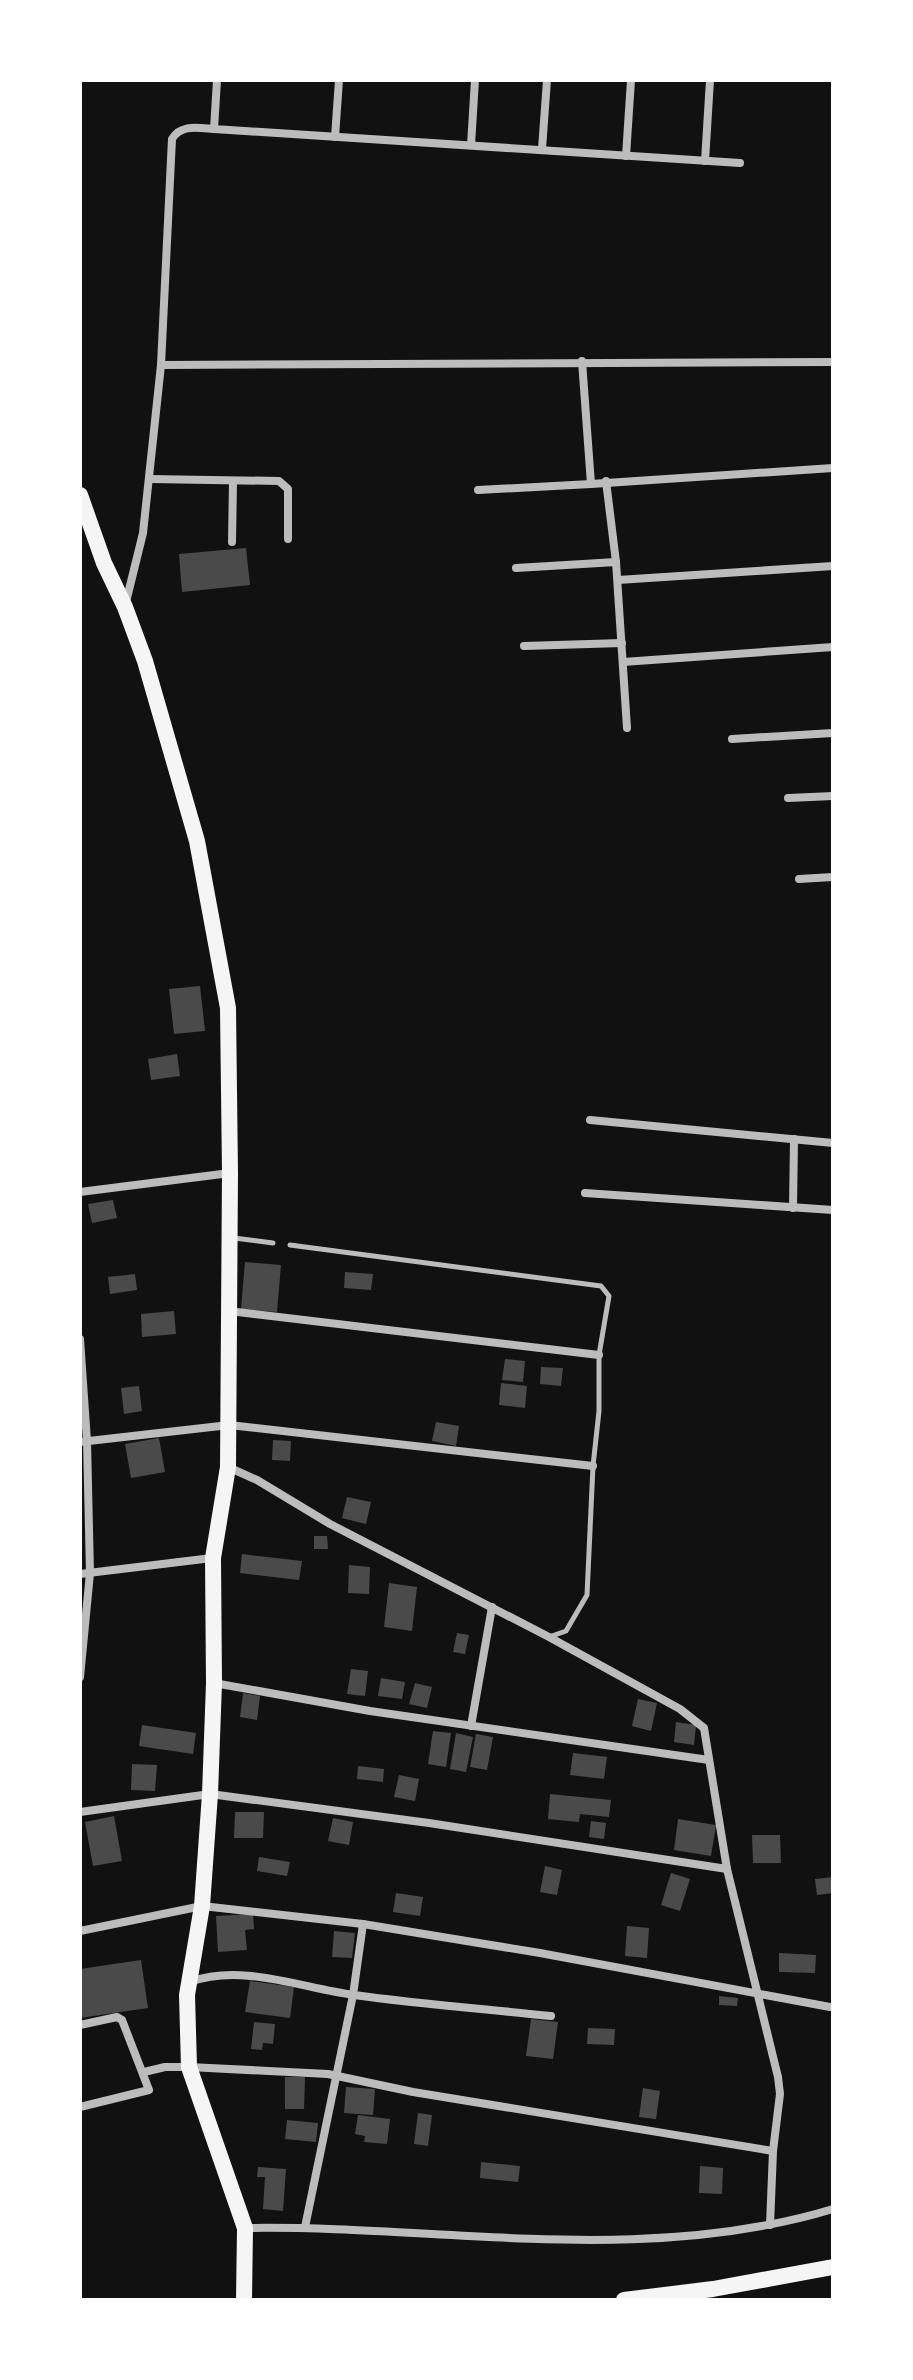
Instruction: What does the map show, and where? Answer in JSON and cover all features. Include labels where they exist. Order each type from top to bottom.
[{"type":"main road","points":[[80,495],[104,563],[145,661],[197,841],[228,1008],[228,1467],[213,1558],[214,1683],[202,1906],[187,1995],[189,2067],[245,2228],[244,2300]]},
{"type":"main road","points":[[624,2300],[713,2289],[833,2267]]},
{"type":"street","points":[[214,129],[217,80]]},
{"type":"street","points":[[335,137],[339,80]]},
{"type":"street","points":[[471,145],[475,80]]},
{"type":"street","points":[[542,149],[547,80]]},
{"type":"street","points":[[626,156],[631,80]]},
{"type":"street","points":[[705,161],[710,80]]},
{"type":"street","points":[[125,607],[143,533],[149,479],[161,365],[172,139],[176,132],[186,128],[214,129],[740,163]]},
{"type":"street","points":[[582,361],[591,484]]},
{"type":"street","points":[[161,365],[833,362]]},
{"type":"street","points":[[478,490],[833,468]]},
{"type":"street","points":[[149,479],[279,481],[288,489],[288,539]]},
{"type":"street","points":[[232,542],[233,481]]},
{"type":"street","points":[[606,481],[618,580],[627,728]]},
{"type":"street","points":[[516,568],[616,562]]},
{"type":"street","points":[[618,580],[833,566]]},
{"type":"street","points":[[524,646],[622,643]]},
{"type":"street","points":[[623,662],[833,647]]},
{"type":"street","points":[[732,739],[833,733]]},
{"type":"street","points":[[788,798],[833,796]]},
{"type":"street","points":[[799,879],[833,877]]},
{"type":"street","points":[[590,1120],[833,1143]]},
{"type":"street","points":[[793,1208],[794,1139]]},
{"type":"street","points":[[80,1192],[230,1173]]},
{"type":"street","points":[[585,1193],[833,1210]]},
{"type":"street","points":[[229,1311],[599,1355]]},
{"type":"street","points":[[80,1339],[90,1573],[80,1677]]},
{"type":"street","points":[[84,1441],[229,1425],[593,1466]]},
{"type":"street","points":[[228,1467],[257,1480],[330,1524],[549,1637],[692,1717],[704,1728],[727,1869],[778,2077],[780,2094],[773,2151],[770,2225]]},
{"type":"street","points":[[80,1574],[213,1558]]},
{"type":"street","points":[[471,1726],[492,1607]]},
{"type":"street","points":[[214,1683],[471,1726],[709,1760]]},
{"type":"street","points":[[80,1812],[210,1794],[429,1823],[727,1869]]},
{"type":"street","points":[[80,1931],[202,1906],[363,1924],[540,1953],[830,2007]]},
{"type":"street","points":[[305,2227],[353,1995],[363,1924]]},
{"type":"street","points":[[190,1982],[224,1974],[245,1975],[353,1995],[551,2016]]},
{"type":"street","points":[[80,2025],[117,2017],[122,2020],[149,2090],[80,2107]]},
{"type":"street","points":[[144,2072],[165,2067],[189,2067],[334,2076],[413,2092],[773,2151]]},
{"type":"street","points":[[245,2228],[305,2227],[434,2236],[608,2239],[701,2235],[770,2225],[833,2209]]},
{"type":"lane","points":[[230,1237],[273,1243]]},
{"type":"lane","points":[[290,1245],[601,1286],[609,1296],[599,1355],[599,1411],[593,1466],[587,1595],[566,1631],[549,1637]]},
{"type":"building","points":[[246,548],[250,585],[182,592],[179,554]]},
{"type":"building","points":[[200,986],[205,1031],[174,1034],[169,989]]},
{"type":"building","points":[[177,1054],[180,1076],[151,1080],[148,1059]]},
{"type":"building","points":[[113,1200],[117,1218],[92,1223],[88,1204]]},
{"type":"building","points":[[245,1262],[281,1265],[277,1312],[241,1309]]},
{"type":"building","points":[[345,1272],[373,1274],[371,1290],[344,1288]]},
{"type":"building","points":[[135,1274],[137,1290],[110,1294],[108,1277]]},
{"type":"building","points":[[174,1311],[176,1334],[142,1337],[141,1314]]},
{"type":"building","points":[[505,1359],[525,1361],[523,1382],[502,1380]]},
{"type":"building","points":[[541,1367],[563,1368],[561,1386],[540,1384]]},
{"type":"building","points":[[501,1383],[527,1386],[525,1408],[499,1405]]},
{"type":"building","points":[[139,1386],[142,1411],[124,1414],[121,1388]]},
{"type":"building","points":[[436,1422],[459,1426],[456,1446],[432,1441]]},
{"type":"building","points":[[159,1438],[165,1472],[131,1478],[125,1444]]},
{"type":"building","points":[[273,1440],[291,1441],[290,1461],[272,1460]]},
{"type":"building","points":[[347,1497],[371,1502],[366,1524],[342,1518]]},
{"type":"building","points":[[314,1536],[327,1536],[328,1549],[314,1549]]},
{"type":"building","points":[[242,1554],[302,1561],[299,1580],[240,1573]]},
{"type":"building","points":[[349,1565],[370,1567],[369,1594],[348,1593]]},
{"type":"building","points":[[389,1583],[417,1587],[412,1631],[384,1627]]},
{"type":"building","points":[[457,1633],[469,1635],[465,1654],[453,1652]]},
{"type":"building","points":[[351,1669],[368,1671],[365,1696],[347,1694]]},
{"type":"building","points":[[381,1678],[405,1682],[402,1699],[378,1696]]},
{"type":"building","points":[[415,1683],[432,1687],[427,1708],[409,1704]]},
{"type":"building","points":[[243,1693],[260,1696],[257,1720],[240,1717]]},
{"type":"building","points":[[638,1699],[657,1703],[651,1731],[632,1726]]},
{"type":"building","points":[[676,1722],[696,1725],[694,1745],[674,1742]]},
{"type":"building","points":[[142,1725],[196,1733],[193,1754],[139,1746]]},
{"type":"building","points":[[433,1731],[451,1733],[446,1767],[428,1764]]},
{"type":"building","points":[[456,1733],[473,1737],[466,1772],[450,1769]]},
{"type":"building","points":[[476,1734],[493,1737],[487,1770],[470,1767]]},
{"type":"building","points":[[573,1753],[607,1757],[604,1779],[570,1775]]},
{"type":"building","points":[[132,1764],[157,1765],[155,1791],[131,1790]]},
{"type":"building","points":[[358,1766],[384,1769],[383,1782],[357,1779]]},
{"type":"building","points":[[399,1775],[419,1779],[415,1801],[394,1797]]},
{"type":"building","points":[[550,1794],[611,1800],[609,1817],[580,1814],[579,1822],[548,1819]]},
{"type":"building","points":[[235,1812],[264,1812],[263,1838],[234,1838]]},
{"type":"building","points":[[114,1816],[122,1861],[93,1866],[85,1822]]},
{"type":"building","points":[[333,1818],[353,1822],[349,1845],[328,1841]]},
{"type":"building","points":[[678,1819],[716,1825],[711,1856],[674,1850]]},
{"type":"building","points":[[591,1821],[606,1823],[604,1839],[589,1837]]},
{"type":"building","points":[[752,1835],[780,1835],[781,1863],[753,1863]]},
{"type":"building","points":[[259,1857],[290,1862],[287,1876],[257,1871]]},
{"type":"building","points":[[545,1866],[562,1870],[557,1895],[540,1892]]},
{"type":"building","points":[[671,1873],[690,1879],[680,1911],[661,1905]]},
{"type":"building","points":[[833,1877],[833,1893],[817,1895],[815,1879]]},
{"type":"building","points":[[396,1893],[423,1897],[420,1916],[393,1912]]},
{"type":"building","points":[[253,1914],[254,1929],[245,1930],[247,1950],[218,1952],[216,1916]]},
{"type":"building","points":[[627,1926],[649,1928],[647,1958],[625,1956]]},
{"type":"building","points":[[334,1931],[355,1933],[352,1958],[332,1957]]},
{"type":"building","points":[[779,1953],[816,1955],[815,1973],[779,1972]]},
{"type":"building","points":[[141,1960],[148,2008],[80,2018],[80,1969]]},
{"type":"building","points":[[250,1981],[294,1987],[290,2018],[245,2012]]},
{"type":"building","points":[[719,1996],[738,1998],[737,2006],[719,2005]]},
{"type":"building","points":[[531,2019],[558,2022],[553,2059],[526,2056]]},
{"type":"building","points":[[254,2022],[275,2024],[273,2044],[263,2043],[262,2050],[251,2049]]},
{"type":"building","points":[[588,2028],[615,2029],[614,2045],[587,2044]]},
{"type":"building","points":[[285,2077],[305,2077],[304,2109],[285,2109]]},
{"type":"building","points":[[346,2087],[375,2089],[373,2115],[344,2113]]},
{"type":"building","points":[[643,2088],[660,2091],[656,2119],[639,2117]]},
{"type":"building","points":[[418,2113],[432,2115],[428,2146],[414,2144]]},
{"type":"building","points":[[358,2115],[390,2119],[387,2144],[364,2142],[365,2136],[355,2134]]},
{"type":"building","points":[[287,2120],[318,2123],[316,2142],[285,2139]]},
{"type":"building","points":[[481,2162],[520,2166],[518,2182],[480,2178]]},
{"type":"building","points":[[700,2166],[723,2168],[722,2194],[699,2193]]},
{"type":"building","points":[[258,2167],[286,2169],[283,2211],[263,2209],[265,2177],[257,2177]]}]
